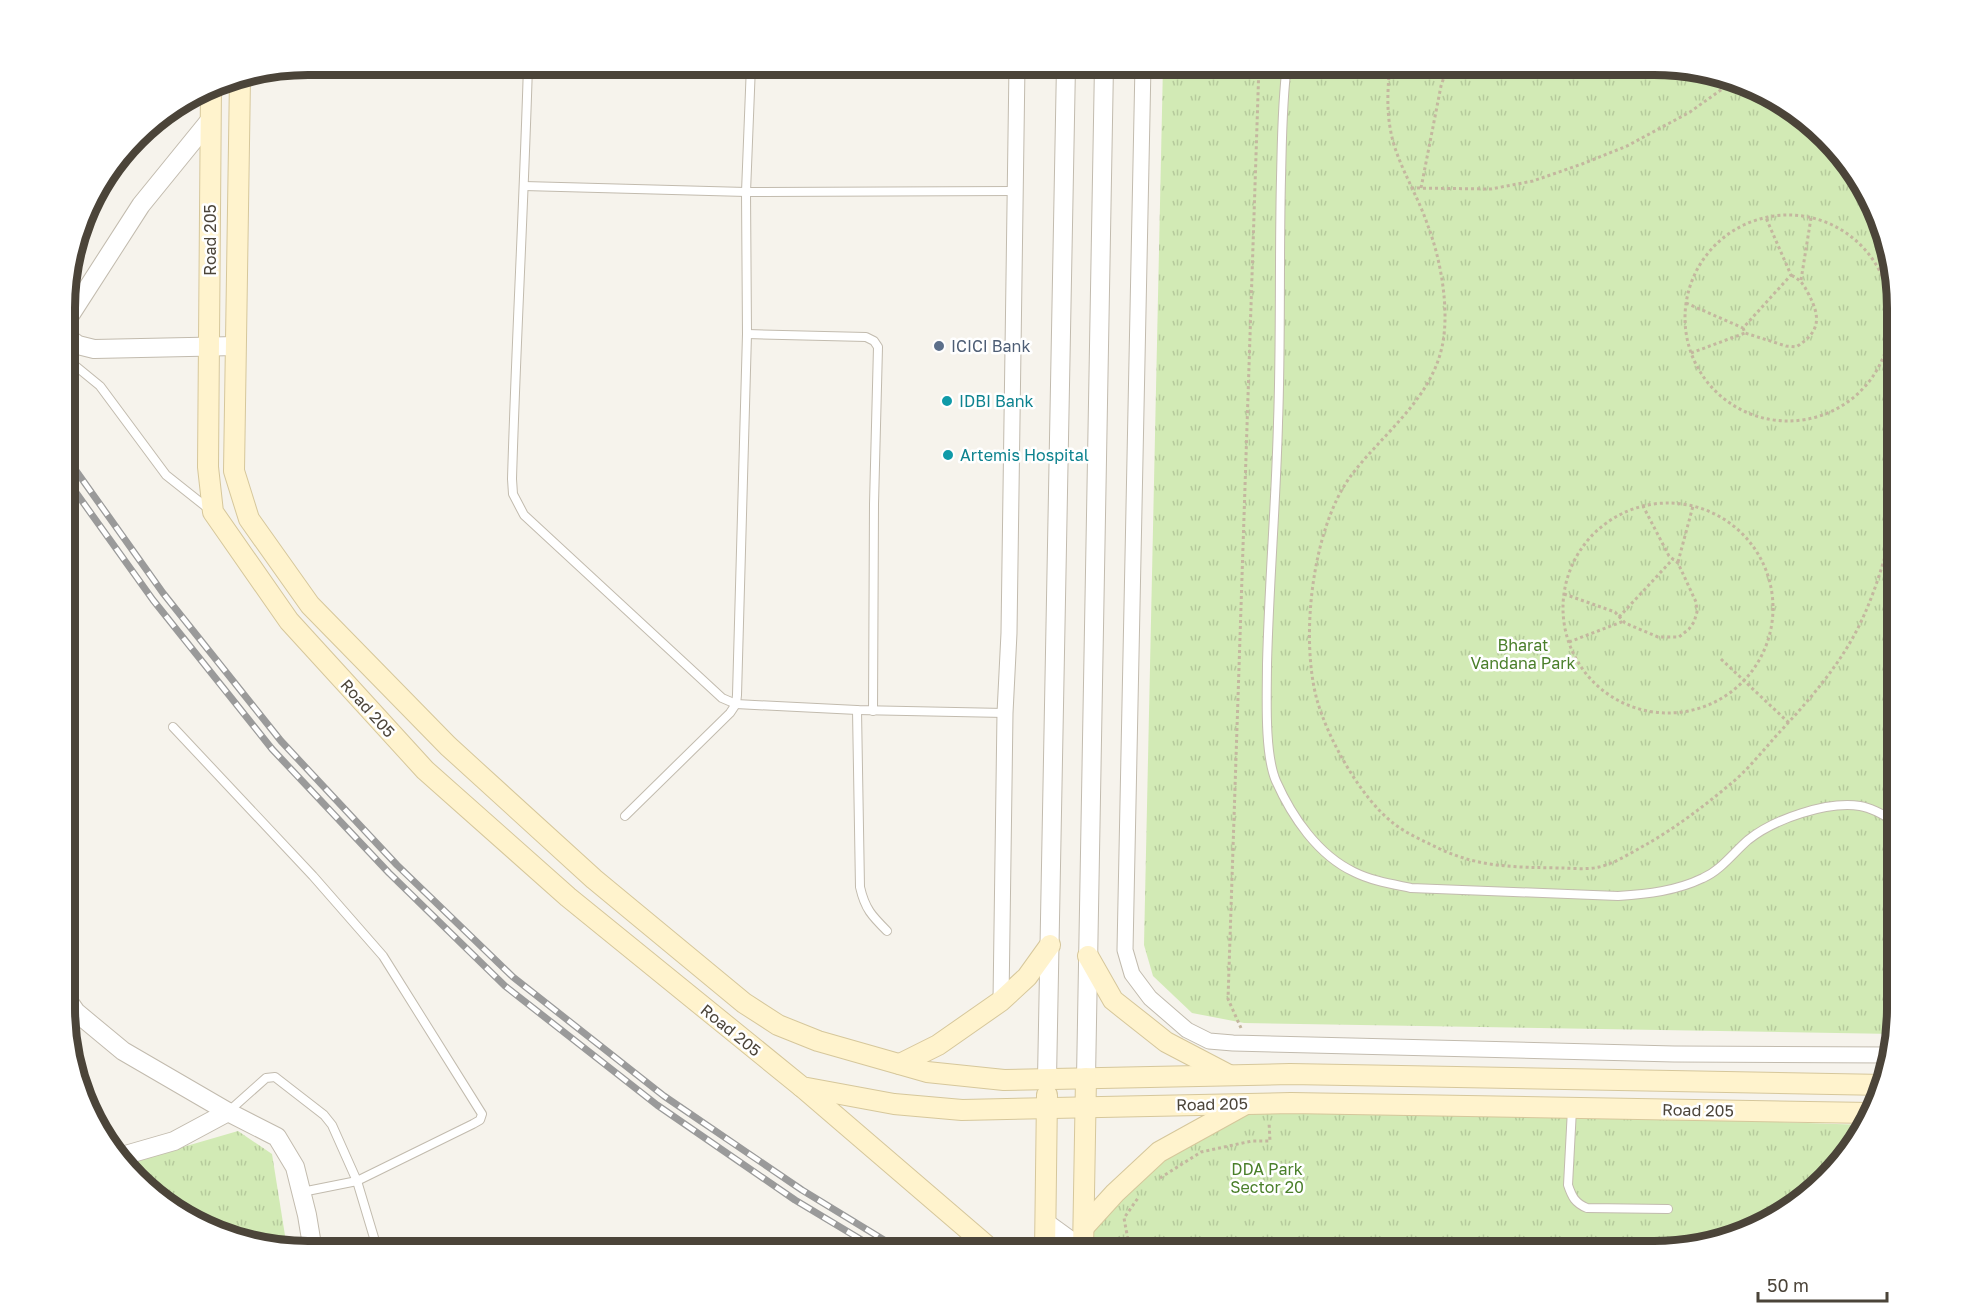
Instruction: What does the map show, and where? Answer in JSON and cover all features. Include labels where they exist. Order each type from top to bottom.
[{"type":"main road","name":"Road 205","points":[[240,85],[234,471],[249,519],[310,605],[448,746],[594,879],[744,1003],[778,1025],[818,1041],[927,1072],[1004,1080],[1302,1074],[1874,1085]]},
{"type":"main road","name":"Road 205","points":[[211,97],[208,467],[213,512],[289,621],[425,770],[568,897],[802,1088],[894,1104],[962,1110],[1268,1103],[1862,1113]]},
{"type":"main road","points":[[900,1064],[938,1045],[1001,1001],[1027,977],[1050,945]]},
{"type":"main road","points":[[1088,956],[1113,1000],[1166,1042],[1231,1076]]},
{"type":"main road","points":[[1084,1241],[1086,1078]]},
{"type":"main road","points":[[1045,1241],[1047,1079]]},
{"type":"main road","points":[[802,1088],[981,1241]]},
{"type":"main road","points":[[1084,1227],[1115,1192],[1159,1152],[1246,1103]]},
{"type":"street","points":[[1001,1001],[1017,75]]},
{"type":"street","points":[[1047,1079],[1066,75]]},
{"type":"street","points":[[1086,1078],[1104,75]]},
{"type":"street","points":[[1143,75],[1125,950],[1132,974],[1150,998],[1187,1030],[1209,1041],[1674,1054],[1882,1055]]},
{"type":"street","points":[[75,308],[141,206],[210,120]]},
{"type":"street","points":[[75,343],[94,349],[236,346]]},
{"type":"street","points":[[75,1011],[123,1052],[277,1137],[295,1167],[308,1215],[312,1241]]},
{"type":"street","points":[[127,1155],[174,1141],[228,1112]]},
{"type":"street","points":[[1045,1222],[1071,1241]]},
{"type":"lane","points":[[528,75],[516,324],[512,479],[513,494],[524,515],[722,698],[736,704],[873,711],[1005,713]]},
{"type":"lane","points":[[625,816],[730,713],[736,704],[738,695],[747,334],[746,192],[751,75]]},
{"type":"lane","points":[[1286,75],[1281,203],[1278,423],[1266,705],[1275,779],[1303,827],[1335,860],[1355,873],[1382,882],[1411,888],[1618,896],[1652,894],[1684,886],[1705,877],[1767,827],[1789,818],[1842,805],[1860,806],[1887,817]]},
{"type":"lane","points":[[524,186],[746,192],[1015,191]]},
{"type":"lane","points":[[747,334],[866,337],[874,341],[878,347],[874,504],[873,711]]},
{"type":"lane","points":[[75,366],[100,386],[166,475],[213,512]]},
{"type":"lane","points":[[856,710],[860,887],[864,903],[887,932]]},
{"type":"lane","points":[[173,727],[313,876],[383,956],[482,1114],[480,1120],[473,1124],[357,1181],[302,1192]]},
{"type":"lane","points":[[228,1112],[266,1078],[274,1077],[328,1120],[357,1181],[375,1241]]},
{"type":"lane","points":[[1572,1108],[1568,1185],[1571,1196],[1577,1203],[1587,1208],[1668,1209]]},
{"type":"path","points":[[1257,1044],[1242,1032],[1228,999],[1231,971],[1259,75]]},
{"type":"path","points":[[1389,75],[1386,96],[1391,132],[1411,188],[1428,223],[1436,250],[1444,306],[1442,347],[1428,384],[1411,408],[1348,480],[1328,521],[1312,589],[1310,654],[1317,698],[1326,725],[1352,775],[1391,822],[1414,837],[1450,854],[1485,865],[1596,868],[1623,857],[1666,833],[1730,785],[1805,705],[1849,645],[1871,598],[1887,543]]},
{"type":"path","points":[[1421,188],[1444,75]]},
{"type":"path","points":[[1411,188],[1491,189],[1533,181],[1628,146],[1690,112],[1726,86]]},
{"type":"path","points":[[1886,284],[1876,263],[1863,247],[1848,234],[1831,224],[1791,215],[1766,218],[1733,231],[1704,259],[1694,277],[1686,303],[1686,327],[1691,353],[1701,374],[1714,390],[1729,404],[1756,416],[1786,421],[1816,417],[1844,405],[1860,393],[1873,377],[1883,360],[1887,347]]},
{"type":"path","points":[[1766,218],[1791,275],[1801,280]]},
{"type":"path","points":[[1691,353],[1745,333],[1796,347],[1811,334],[1817,315],[1801,280],[1811,218]]},
{"type":"path","points":[[1743,328],[1791,275]]},
{"type":"path","points":[[1686,303],[1743,328],[1745,333]]},
{"type":"path","points":[[1883,360],[1887,361]]},
{"type":"path","points":[[1669,503],[1709,511],[1727,521],[1743,534],[1756,550],[1766,569],[1772,599],[1771,630],[1754,668],[1744,680],[1724,696],[1705,706],[1685,712],[1665,713],[1644,710],[1625,704],[1607,694],[1591,681],[1579,664],[1564,627],[1564,594],[1572,567],[1581,549],[1611,520],[1643,506],[1669,503]]},
{"type":"path","points":[[1564,594],[1615,612],[1624,621],[1658,637],[1679,637],[1689,629],[1697,612],[1696,602],[1678,563],[1669,556],[1643,506]]},
{"type":"path","points":[[1678,563],[1693,506]]},
{"type":"path","points":[[1619,617],[1673,559]]},
{"type":"path","points":[[1569,642],[1624,621]]},
{"type":"path","points":[[1721,659],[1789,723]]},
{"type":"path","points":[[1156,1180],[1201,1152],[1252,1141],[1270,1141],[1268,1103]]},
{"type":"path","points":[[1128,1241],[1124,1218],[1141,1194]]},
{"type":"green space","name":"Bharat Vandana Park","points":[[1163,75],[1669,75],[1699,79],[1729,87],[1757,99],[1796,123],[1819,143],[1839,166],[1863,205],[1875,233],[1883,263],[1887,293],[1886,1034],[1244,1023],[1192,1013],[1153,976],[1144,945]]},
{"type":"green space","name":"DDA Park Sector 20","points":[[1246,1103],[1856,1125],[1839,1150],[1819,1173],[1783,1202],[1729,1229],[1699,1237],[1669,1241],[1088,1241],[1115,1193]]},
{"type":"green space","points":[[238,1131],[272,1154],[286,1240],[233,1229],[205,1217],[166,1193],[133,1162]]},
{"type":"railway","points":[[75,469],[163,593],[281,741],[397,865],[513,977],[664,1096],[802,1190],[886,1241]]},
{"type":"railway","points":[[75,491],[153,600],[272,749],[389,873],[505,986],[657,1105],[795,1200],[863,1241]]},
{"type":"place","name":"ICICI Bank","points":[[939,346]]},
{"type":"place","name":"IDBI Bank","points":[[947,401]]},
{"type":"place","name":"Artemis Hospital","points":[[948,455]]}]
